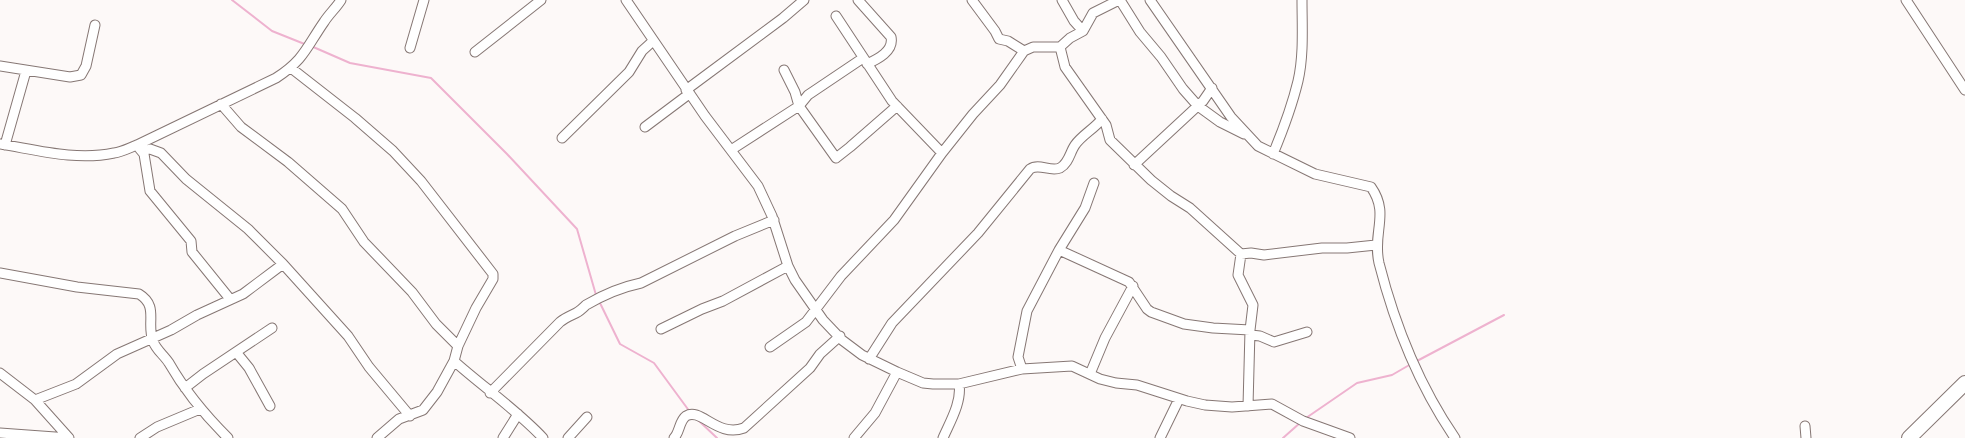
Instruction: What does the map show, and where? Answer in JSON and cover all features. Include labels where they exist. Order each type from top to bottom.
[{"type":"highway","points":[[1909,438],[1965,383]]},
{"type":"street","points":[[139,148],[221,104],[276,78],[291,68],[298,62],[324,22],[341,0]]},
{"type":"street","points":[[410,48],[424,0]]},
{"type":"street","points":[[475,52],[541,0]]},
{"type":"street","points":[[626,0],[688,92],[758,186],[774,220],[788,266],[795,280],[816,310],[842,340],[870,359],[923,383],[959,384],[1022,369],[1072,366],[1116,383],[1137,385],[1179,399],[1205,405],[1248,406],[1272,404],[1303,421],[1350,438]]},
{"type":"street","points":[[645,127],[804,0]]},
{"type":"street","points":[[731,150],[799,106],[808,95],[865,61],[886,53],[892,42],[891,37],[858,0]]},
{"type":"street","points":[[972,0],[995,31],[999,39],[1008,41],[1024,51]]},
{"type":"street","points":[[1062,0],[1074,21],[1083,31]]},
{"type":"street","points":[[770,347],[806,322],[841,276],[894,220],[942,153],[973,114],[1000,86],[1024,51],[1033,47],[1060,47],[1070,38],[1083,31],[1093,13],[1120,0],[1140,32],[1161,57],[1183,89],[1198,106],[1220,122],[1248,137]]},
{"type":"street","points":[[1150,0],[1231,117],[1258,146],[1314,174],[1371,187],[1378,197],[1381,207],[1376,245],[1392,310],[1407,352],[1425,390],[1455,438]]},
{"type":"street","points":[[1273,154],[1286,120],[1298,80],[1301,48],[1302,0]]},
{"type":"street","points":[[1906,0],[1965,90]]},
{"type":"street","points":[[836,16],[896,106],[942,153]]},
{"type":"street","points":[[0,66],[70,78],[81,75],[86,66],[94,25]]},
{"type":"street","points":[[562,138],[629,72],[642,50],[653,41]]},
{"type":"street","points":[[1060,47],[1065,67],[1106,125],[1110,140],[1134,165],[1170,196],[1190,208],[1241,254],[1251,253],[1264,255],[1322,248],[1346,248],[1376,245]]},
{"type":"street","points":[[291,68],[355,118],[393,151],[422,181],[491,270],[493,279],[476,308],[458,346],[454,361],[445,380],[431,401],[423,410],[399,419],[376,438]]},
{"type":"street","points":[[784,70],[796,92],[799,106],[836,158],[850,148],[896,106]]},
{"type":"street","points":[[26,71],[2,145],[57,154],[102,155],[139,148],[150,149],[161,153],[186,179],[248,229],[283,264],[348,336],[369,368],[410,416]]},
{"type":"street","points":[[1134,165],[1198,106],[1212,88]]},
{"type":"street","points":[[221,104],[241,127],[288,162],[342,209],[364,242],[412,292],[436,324],[458,346]]},
{"type":"street","points":[[870,359],[892,323],[978,233],[1030,169],[1036,167],[1053,170],[1060,168],[1080,140],[1094,129],[1102,119]]},
{"type":"street","points":[[139,148],[144,154],[150,191],[191,241],[192,252],[230,299]]},
{"type":"street","points":[[1022,369],[1018,357],[1027,311],[1059,250],[1085,208],[1094,183]]},
{"type":"street","points":[[490,393],[560,322],[568,316],[578,313],[586,305],[626,286],[641,283],[735,236],[774,220]]},
{"type":"street","points":[[1059,250],[1126,280],[1133,286],[1147,310],[1184,324],[1251,333],[1274,342],[1307,332]]},
{"type":"street","points":[[1241,254],[1238,275],[1253,305],[1248,406]]},
{"type":"street","points":[[35,400],[76,384],[117,354],[152,339],[230,299],[243,294],[283,264]]},
{"type":"street","points":[[662,329],[702,309],[723,301],[788,266]]},
{"type":"street","points":[[0,273],[77,287],[139,294],[148,301],[150,308],[152,339],[156,349],[164,356],[173,373],[200,409],[228,438]]},
{"type":"street","points":[[1090,374],[1105,338],[1133,286]]},
{"type":"street","points":[[185,388],[203,374],[272,328]]},
{"type":"street","points":[[674,438],[683,420],[697,415],[716,427],[730,433],[744,428],[810,368],[820,354],[840,336]]},
{"type":"street","points":[[236,352],[249,368],[270,406]]},
{"type":"street","points":[[454,361],[490,393],[518,414],[543,438]]},
{"type":"street","points":[[854,438],[875,413],[897,372]]},
{"type":"street","points":[[0,373],[35,400],[69,438]]},
{"type":"street","points":[[943,438],[957,404],[960,390],[959,384]]},
{"type":"street","points":[[1160,438],[1179,399]]},
{"type":"street","points":[[140,438],[157,426],[200,409]]},
{"type":"street","points":[[503,438],[518,414]]},
{"type":"street","points":[[568,438],[587,417]]},
{"type":"street","points":[[1805,426],[1806,438]]},
{"type":"street","points":[[0,433],[69,438]]},
{"type":"waterway","points":[[232,0],[272,31],[307,45]]},
{"type":"waterway","points":[[311,46],[350,63],[431,78],[507,154],[577,229],[596,295]]},
{"type":"waterway","points":[[599,301],[620,344],[654,363],[690,412]]},
{"type":"waterway","points":[[1415,362],[1504,315]]},
{"type":"waterway","points":[[1306,418],[1357,383],[1392,375],[1411,364]]},
{"type":"waterway","points":[[698,420],[717,438]]},
{"type":"waterway","points":[[1283,438],[1301,422]]}]
